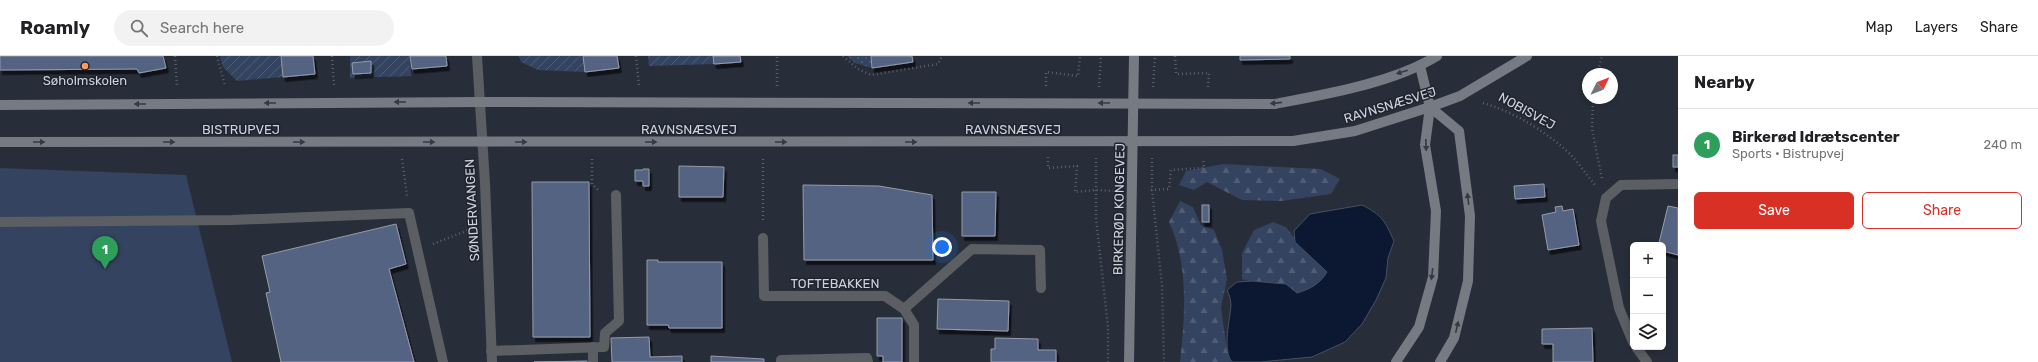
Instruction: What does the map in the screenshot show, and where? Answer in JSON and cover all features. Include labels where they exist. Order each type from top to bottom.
[{"type":"main road","name":"BIRKERØD KONGEVEJ","points":[[1130,362],[1134,56]]},
{"type":"main road","name":"RAVNSNÆSVEJ","points":[[481,102],[1275,104],[1341,92],[1420,66],[1437,56]]},
{"type":"main road","name":"RAVNSNÆSVEJ","points":[[482,143],[1292,141],[1355,131],[1430,107],[1460,96],[1527,56]]},
{"type":"main road","points":[[1396,362],[1418,327],[1433,276],[1436,211],[1425,145],[1430,107],[1420,66]]},
{"type":"main road","name":"BISTRUPVEJ","points":[[0,105],[481,102]]},
{"type":"main road","points":[[1430,107],[1459,131],[1470,216],[1468,281],[1454,338],[1440,362]]},
{"type":"main road","name":"BISTRUPVEJ","points":[[0,142],[482,143]]},
{"type":"street","name":"SØNDERVANGEN","points":[[477,56],[481,102],[492,362]]},
{"type":"street","points":[[1630,335],[1619,308],[1601,221],[1606,198],[1621,185],[1678,184]]},
{"type":"street","points":[[491,351],[604,347],[605,333],[619,321],[616,196]]},
{"type":"street","points":[[0,222],[232,220],[410,213],[443,362]]},
{"type":"street","name":"TOFTEBAKKEN","points":[[764,238],[764,296],[885,296],[904,309],[914,326],[914,362]]},
{"type":"street","points":[[904,309],[972,249],[1040,250],[1041,288]]},
{"type":"street","points":[[593,347],[593,362]]},
{"type":"street","points":[[1638,350],[1647,362]]},
{"type":"street","points":[[781,362],[781,360],[867,358],[868,362]]},
{"type":"path","points":[[175,56],[179,104]]},
{"type":"path","points":[[217,56],[230,103]]},
{"type":"path","points":[[332,56],[335,103]]},
{"type":"path","points":[[636,56],[641,102]]},
{"type":"path","points":[[777,56],[777,102]]},
{"type":"path","points":[[843,56],[858,69],[871,75],[938,64],[942,56]]},
{"type":"path","points":[[1046,72],[1078,76],[1080,56]]},
{"type":"path","points":[[1100,60],[1101,56]]},
{"type":"path","points":[[1153,73],[1155,56]]},
{"type":"path","points":[[1176,56],[1176,74],[1209,73]]},
{"type":"path","points":[[1599,68],[1602,56]]},
{"type":"path","name":"NOBISVEJ","points":[[1460,96],[1498,107],[1540,130],[1569,154],[1606,198]]},
{"type":"path","points":[[1593,104],[1592,129],[1606,198]]},
{"type":"path","points":[[592,142],[592,184],[601,194],[616,196]]},
{"type":"path","points":[[762,142],[764,238]]},
{"type":"path","points":[[399,143],[410,213]]},
{"type":"path","points":[[1048,168],[1077,166],[1075,192],[1132,188]]},
{"type":"path","points":[[1169,189],[1170,170],[1204,168]]},
{"type":"path","points":[[1096,180],[1096,218],[1108,328],[1108,362]]},
{"type":"path","points":[[1152,182],[1162,286],[1164,362]]},
{"type":"path","points":[[418,250],[486,223]]},
{"type":"green space","points":[[220,56],[281,56],[283,77],[237,81],[223,67]]},
{"type":"green space","points":[[350,56],[410,56],[411,76],[350,78]]},
{"type":"green space","points":[[519,56],[583,56],[585,72],[538,70],[521,62]]},
{"type":"green space","points":[[648,56],[713,56],[714,64],[649,66]]},
{"type":"green space","points":[[847,56],[871,56],[872,68],[855,63]]},
{"type":"green space","points":[[1223,164],[1321,169],[1340,179],[1331,194],[1281,201],[1242,200],[1207,182],[1194,190],[1179,185],[1186,171]]},
{"type":"green space","points":[[0,168],[186,175],[232,362],[0,362]]},
{"type":"green space","points":[[1180,201],[1193,207],[1201,225],[1214,230],[1222,250],[1227,279],[1221,307],[1227,351],[1252,359],[1254,362],[1180,362],[1184,309],[1183,273],[1180,256],[1169,222]]},
{"type":"green space","points":[[1273,222],[1286,227],[1295,239],[1328,272],[1312,289],[1292,294],[1242,279],[1242,253],[1254,230]]},
{"type":"shaded area","points":[[1362,205],[1382,219],[1394,241],[1388,258],[1386,278],[1376,300],[1362,324],[1345,342],[1312,357],[1260,362],[1232,362],[1227,350],[1227,334],[1231,305],[1227,290],[1237,282],[1252,281],[1286,284],[1297,293],[1314,286],[1327,272],[1295,242],[1294,231],[1310,214]]},
{"type":"building","points":[[0,56],[163,56],[166,68],[139,73],[137,69],[0,70]]},
{"type":"building","points":[[281,56],[313,56],[315,74],[283,77]]},
{"type":"building","points":[[410,56],[446,56],[447,66],[412,69]]},
{"type":"building","points":[[583,56],[617,56],[619,68],[585,72]]},
{"type":"building","points":[[713,56],[740,56],[741,62],[714,64]]},
{"type":"building","points":[[871,56],[912,56],[913,62],[872,68]]},
{"type":"building","points":[[1240,56],[1290,56],[1290,59],[1240,60]]},
{"type":"building","points":[[371,61],[371,73],[353,74],[352,63]]},
{"type":"building","points":[[1673,155],[1678,155],[1678,167],[1673,167]]},
{"type":"building","points":[[679,166],[724,167],[723,197],[679,197]]},
{"type":"building","points":[[649,169],[649,186],[643,186],[643,181],[635,181],[635,170]]},
{"type":"building","points":[[532,182],[589,182],[590,337],[533,337]]},
{"type":"building","points":[[1544,184],[1545,197],[1515,199],[1514,186]]},
{"type":"building","points":[[803,185],[879,186],[932,195],[933,260],[804,260]]},
{"type":"building","points":[[962,192],[996,192],[995,236],[962,236]]},
{"type":"building","points":[[1202,205],[1209,205],[1209,222],[1202,222]]},
{"type":"building","points":[[1562,206],[1563,211],[1573,209],[1579,245],[1548,250],[1542,215],[1556,212],[1555,207]]},
{"type":"building","points":[[1668,206],[1678,208],[1678,255],[1666,252],[1666,242],[1659,242]]},
{"type":"building","points":[[396,224],[406,264],[389,269],[414,362],[281,362],[266,293],[270,292],[262,256]]},
{"type":"building","points":[[647,260],[658,260],[658,262],[722,262],[722,328],[669,328],[668,325],[647,325]]},
{"type":"building","points":[[938,299],[1009,301],[1008,331],[937,329]]},
{"type":"building","points":[[877,318],[902,318],[902,362],[883,362],[883,356],[877,356]]},
{"type":"building","points":[[1592,328],[1593,362],[1553,362],[1553,344],[1542,344],[1542,329]]},
{"type":"building","points":[[649,337],[650,357],[682,356],[682,362],[612,362],[611,338]]},
{"type":"building","points":[[995,338],[1038,339],[1038,350],[1056,350],[1056,362],[991,362],[991,349],[995,349]]},
{"type":"building","points":[[711,356],[764,359],[764,362],[711,362]]},
{"type":"building","points":[[587,361],[587,362],[534,362]]},
{"type":"place","name":"Søholmskolen","points":[[85,66]]},
{"type":"place","name":"Birkerød Idrætscenter","points":[[105,269]]}]
